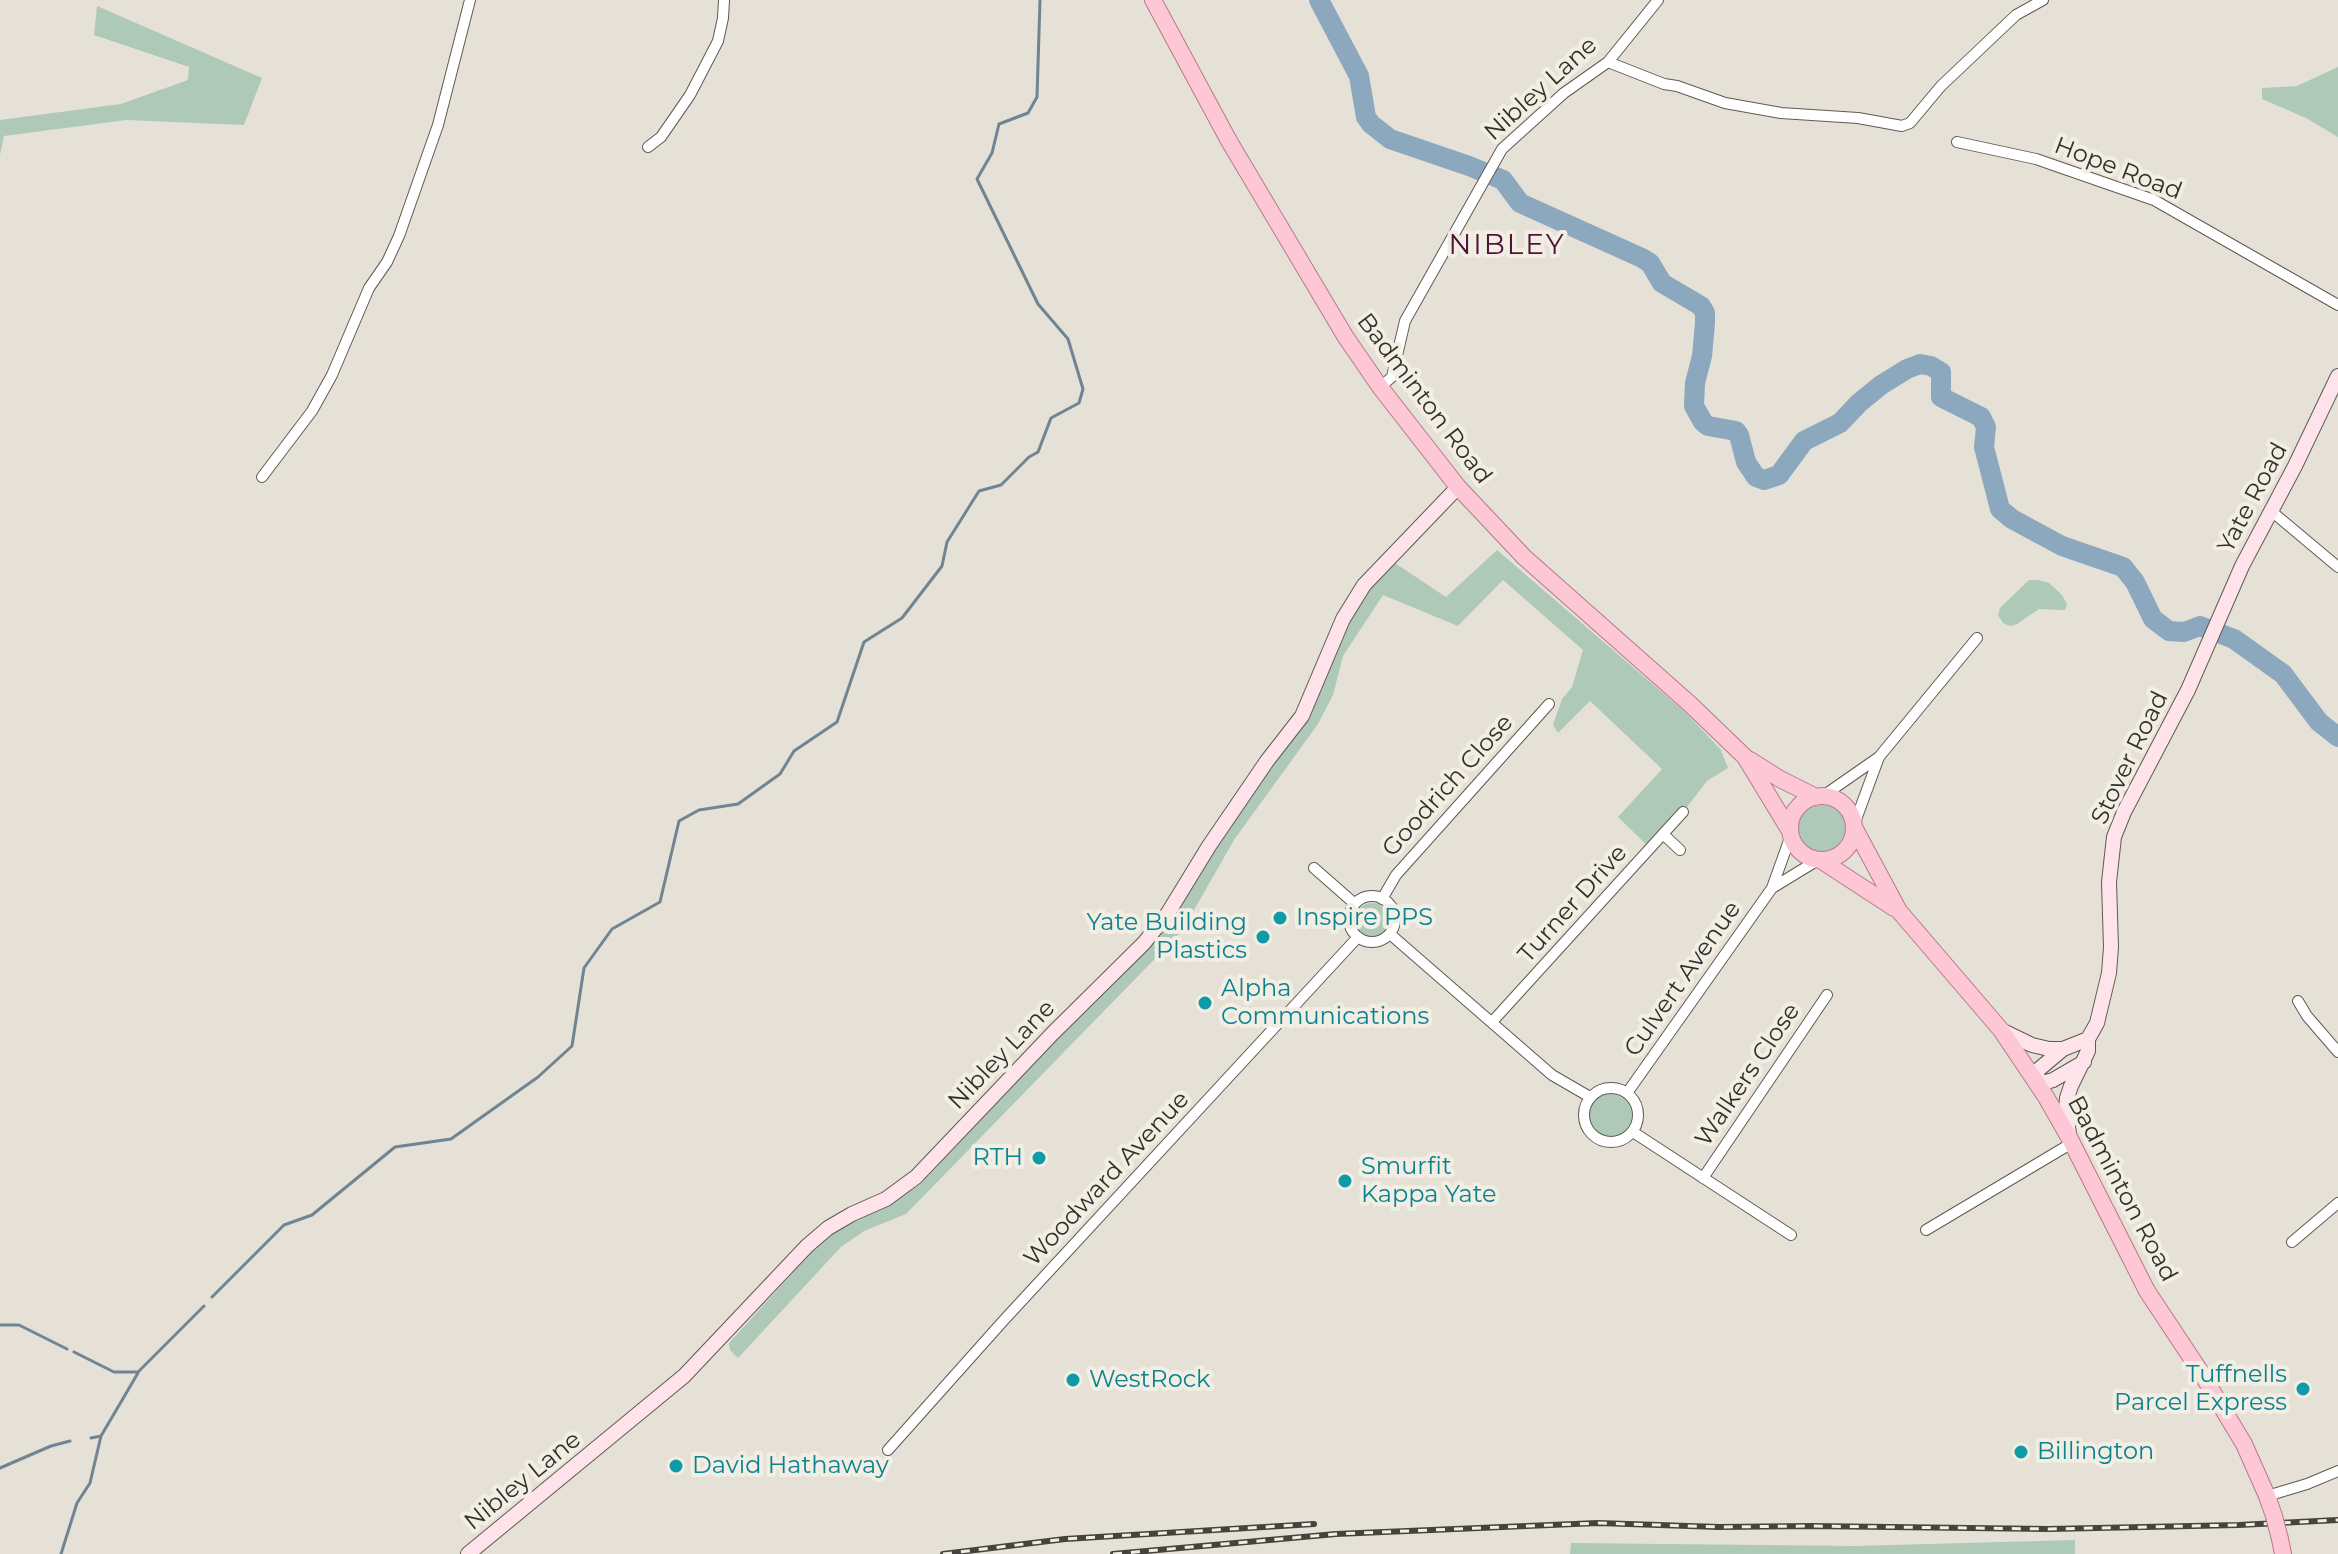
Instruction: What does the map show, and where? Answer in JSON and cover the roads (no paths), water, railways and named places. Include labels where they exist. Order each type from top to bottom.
[{"type":"main road","name":"Badminton Road","points":[[1153,0],[1236,154],[1345,336],[1380,387],[1458,487],[1524,557],[1745,757],[1780,779],[1820,796]]},
{"type":"main road","name":"Badminton Road","points":[[1745,757],[1791,833]]},
{"type":"main road","points":[[1820,796],[1841,802],[1847,808],[1854,827],[1847,849],[1836,858],[1810,858],[1798,849],[1791,833],[1793,815],[1797,809],[1802,803],[1820,796]]},
{"type":"main road","name":"Badminton Road","points":[[1854,827],[1899,911],[2001,1030],[2036,1081],[2071,1141],[2140,1279],[2244,1444],[2271,1507],[2281,1547]]},
{"type":"main road","name":"Badminton Road","points":[[1820,860],[1899,911]]},
{"type":"street","points":[[262,477],[312,411],[332,375],[369,288],[387,262],[399,236],[438,125],[470,0]]},
{"type":"street","points":[[648,147],[661,137],[690,95],[718,41],[724,0]]},
{"type":"street","name":"Nibley Lane","points":[[1380,387],[1392,377],[1405,321],[1502,149],[1564,93],[1608,62],[1658,0]]},
{"type":"street","points":[[1608,62],[1725,103],[1781,113],[1858,118],[1902,126],[1910,123],[1941,86],[2016,15],[2043,0]]},
{"type":"street","name":"Hope Road","points":[[1957,142],[2036,159],[2154,200],[2338,305]]},
{"type":"street","name":"Yate Road","points":[[2210,642],[2270,510],[2338,376]]},
{"type":"street","name":"Nibley Lane","points":[[468,1554],[684,1376],[807,1246],[828,1228],[886,1199],[916,1177],[1144,943],[1168,913],[1267,761],[1302,716],[1343,619],[1364,585],[1458,487]]},
{"type":"street","points":[[2270,510],[2338,567]]},
{"type":"street","points":[[1820,796],[1879,757],[1977,638]]},
{"type":"street","name":"Stover Road","points":[[2071,1141],[2067,1098],[2088,1051],[2088,1039],[2097,1023],[2109,973],[2109,882],[2114,837],[2210,642]]},
{"type":"street","name":"Goodrich Close","points":[[1382,899],[1396,875],[1549,704]]},
{"type":"street","points":[[1854,827],[1879,757]]},
{"type":"street","name":"Turner Drive","points":[[1492,1022],[1683,812]]},
{"type":"street","name":"Culvert Avenue","points":[[1627,1093],[1772,888],[1791,833]]},
{"type":"street","points":[[1663,834],[1680,850]]},
{"type":"street","name":"Culvert Avenue","points":[[1772,888],[1820,860]]},
{"type":"street","points":[[1314,868],[1355,904]]},
{"type":"street","points":[[1365,897],[1382,899],[1394,910],[1395,919],[1390,934],[1371,942],[1358,937],[1350,925],[1351,910],[1355,904],[1365,897]]},
{"type":"street","points":[[1390,934],[1552,1075],[1590,1097]]},
{"type":"street","name":"Woodward Avenue","points":[[888,1450],[1358,937]]},
{"type":"street","name":"Walkers Close","points":[[1703,1178],[1827,995]]},
{"type":"street","points":[[2298,1001],[2338,1052]]},
{"type":"street","points":[[2001,1030],[2032,1045],[2063,1049]]},
{"type":"street","points":[[2084,1062],[2053,1080],[2036,1081],[2038,1070],[2063,1049],[2088,1039]]},
{"type":"street","points":[[1611,1088],[1627,1093],[1637,1107],[1638,1120],[1633,1132],[1620,1141],[1608,1143],[1596,1138],[1586,1126],[1584,1111],[1590,1097],[1600,1090],[1611,1088]]},
{"type":"street","points":[[1633,1132],[1791,1235]]},
{"type":"street","points":[[1926,1230],[2071,1141]]},
{"type":"street","points":[[2292,1242],[2338,1203]]},
{"type":"street","points":[[2271,1507],[2307,1484],[2338,1471]]},
{"type":"waterway","points":[[212,1297],[284,1225],[312,1215],[395,1147],[451,1139],[538,1077],[572,1046],[584,968],[612,929],[660,902],[679,821],[699,810],[738,804],[780,774],[794,751],[837,722],[864,642],[902,618],[942,566],[947,542],[979,491],[1001,485],[1038,452],[1051,418],[1079,403],[1083,389],[1068,339],[1038,304],[977,179],[992,153],[999,124],[1028,113],[1037,97],[1040,0]]},
{"type":"waterway","points":[[1319,0],[1359,76],[1366,117],[1371,124],[1390,139],[1503,180],[1520,203],[1642,258],[1650,263],[1662,283],[1701,306],[1705,323],[1694,406],[1708,426],[1736,431],[1746,462],[1756,477],[1764,480],[1779,475],[1804,441],[1840,423],[1881,385],[1920,364],[1931,366],[1941,372],[1941,397],[1981,417],[1986,427],[1984,447],[2000,509],[2012,519],[2062,546],[2123,567],[2135,582],[2153,619],[2169,631],[2184,632],[2200,626],[2234,639],[2283,674],[2319,722],[2338,737]]},
{"type":"waterway","points":[[74,1352],[114,1372],[138,1372],[204,1306]]},
{"type":"waterway","points":[[0,1325],[19,1325],[67,1349]]},
{"type":"waterway","points":[[91,1438],[101,1436],[138,1373]]},
{"type":"waterway","points":[[61,1554],[77,1503],[90,1483],[101,1436]]},
{"type":"waterway","points":[[0,1468],[70,1441]]},
{"type":"railway","points":[[1113,1554],[1336,1534],[1598,1523],[2049,1529],[2338,1520]]},
{"type":"railway","points":[[943,1554],[1065,1539],[1314,1524]]},
{"type":"place","name":"Inspire PPS","points":[[1280,918]]},
{"type":"place","name":"Yate Building Plastics","points":[[1263,937]]},
{"type":"place","name":"Alpha Communications","points":[[1205,1003]]},
{"type":"place","name":"RTH","points":[[1039,1158]]},
{"type":"place","name":"Smurfit Kappa Yate","points":[[1345,1181]]},
{"type":"place","name":"WestRock","points":[[1073,1380]]},
{"type":"place","name":"Tuffnells Parcel Express","points":[[2303,1389]]},
{"type":"place","name":"Billington","points":[[2021,1452]]},
{"type":"place","name":"David Hathaway","points":[[676,1466]]},
{"type":"district","name":"NIBLEY","points":[[1507,246]]}]
